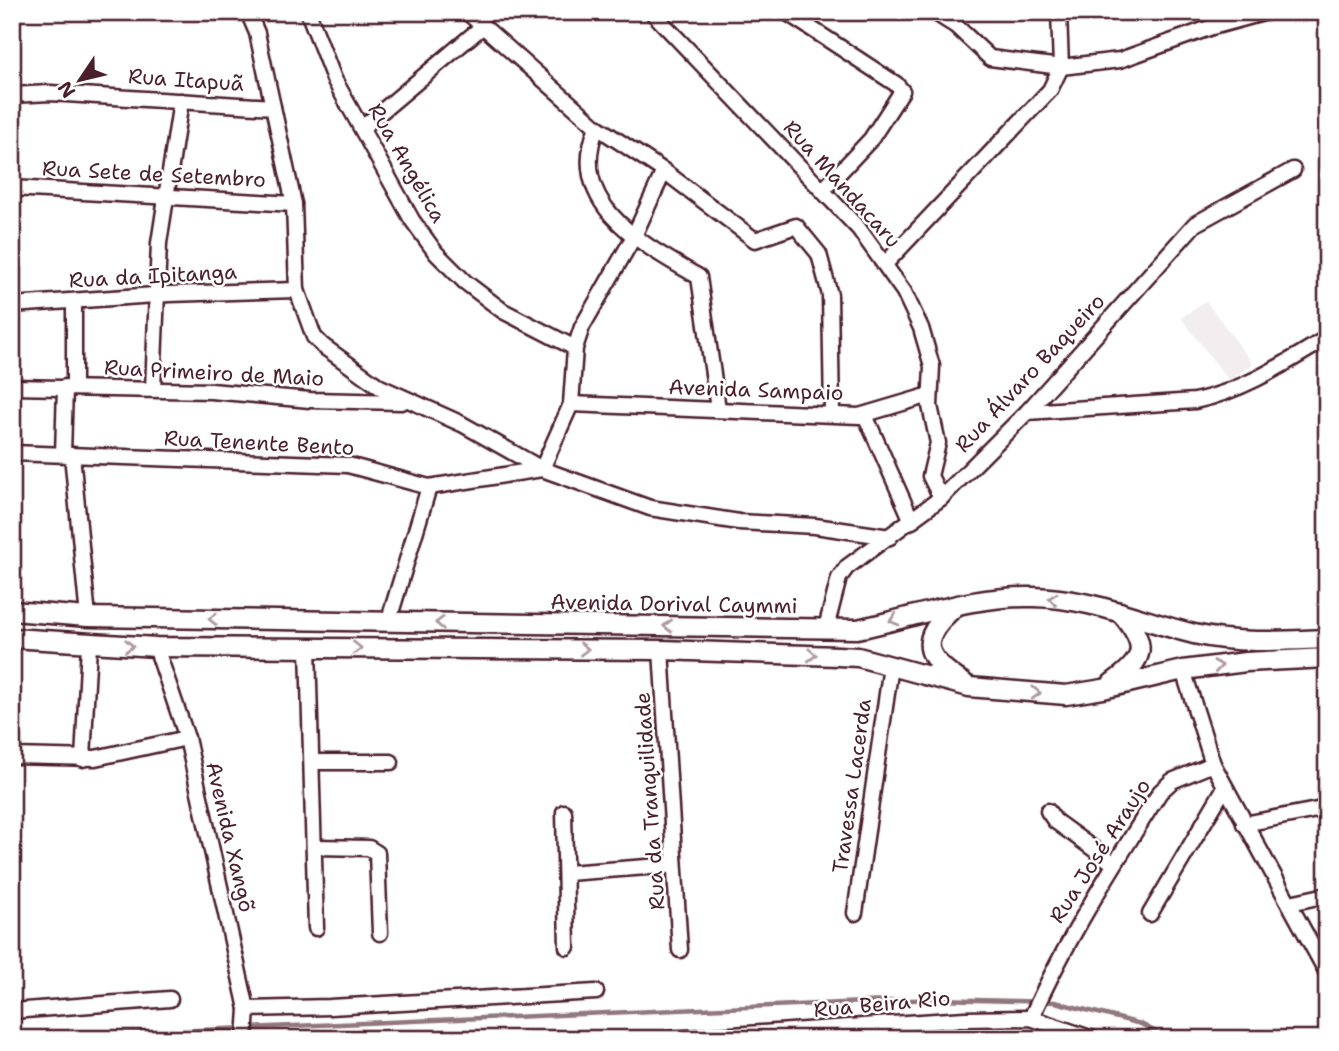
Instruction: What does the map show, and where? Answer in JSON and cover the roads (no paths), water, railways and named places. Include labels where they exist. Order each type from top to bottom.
[{"type":"main road","name":"Avenida Dorival Caymmi","points":[[12,611],[88,617],[857,629],[960,603],[1035,597],[1083,602],[1196,634],[1244,640],[1327,639]]},
{"type":"main road","points":[[960,603],[934,626],[929,635],[930,646],[933,657],[942,667],[969,687]]},
{"type":"main road","points":[[1103,690],[1130,671],[1140,654],[1138,635],[1119,612]]},
{"type":"main road","points":[[12,638],[89,645],[156,647],[662,650],[838,656],[891,666],[969,687],[1066,695],[1103,690],[1183,670],[1246,662],[1327,658]]},
{"type":"street","points":[[248,12],[257,33],[294,204],[297,290],[314,337],[323,346],[380,387],[462,424],[542,469],[650,508],[739,522],[816,526],[890,537]]},
{"type":"street","points":[[467,12],[597,127],[664,171],[758,240],[796,226],[819,254],[830,295],[832,414]]},
{"type":"street","name":"Rua Mandacaru","points":[[652,12],[823,190],[886,263],[921,328],[932,366],[931,414],[938,443],[930,476],[941,498]]},
{"type":"street","points":[[786,12],[897,83],[902,91],[871,139],[823,190]]},
{"type":"street","points":[[934,12],[956,26],[990,58],[1061,67],[1120,61],[1212,27],[1266,12]]},
{"type":"street","points":[[886,263],[1050,90],[1061,67],[1059,12]]},
{"type":"street","name":"Rua Angélica","points":[[311,13],[334,79],[412,220],[436,253],[465,282],[503,311],[575,348]]},
{"type":"street","points":[[362,128],[482,27]]},
{"type":"street","name":"Rua Itapuã","points":[[12,95],[50,93],[273,107]]},
{"type":"street","points":[[153,389],[155,295],[166,196],[181,101]]},
{"type":"street","points":[[597,127],[589,147],[590,166],[603,202],[633,238],[699,277],[718,409]]},
{"type":"street","name":"Rua Álvaro Baqueiro","points":[[826,628],[832,598],[847,567],[941,498],[1027,412],[1195,224],[1293,170]]},
{"type":"street","points":[[542,469],[571,404],[575,348],[596,297],[633,238],[664,171]]},
{"type":"street","name":"Rua Sete de Setembro","points":[[12,188],[294,204]]},
{"type":"street","name":"Rua da Ipitanga","points":[[12,305],[155,295],[297,290]]},
{"type":"street","points":[[74,300],[68,454],[88,617]]},
{"type":"street","points":[[1027,412],[1195,401],[1223,395],[1245,387],[1327,338]]},
{"type":"street","name":"Rua Primeiro de Maio","points":[[12,387],[153,389],[414,403]]},
{"type":"street","points":[[866,415],[930,395]]},
{"type":"street","name":"Avenida Sampaio","points":[[571,404],[866,415],[912,521]]},
{"type":"street","name":"Rua Tenente Bento","points":[[12,453],[348,465],[429,487],[542,469]]},
{"type":"street","points":[[388,623],[429,487]]},
{"type":"street","points":[[83,759],[89,645]]},
{"type":"street","name":"Avenida Xangõ","points":[[156,647],[187,737],[247,1010],[245,1039]]},
{"type":"street","points":[[308,648],[316,928]]},
{"type":"street","name":"Rua da Tranquilidade","points":[[662,650],[680,950]]},
{"type":"street","name":"Travessa Lacerda","points":[[855,913],[891,666]]},
{"type":"street","points":[[1183,670],[1213,764],[1326,972]]},
{"type":"street","points":[[12,756],[83,759],[187,737]]},
{"type":"street","points":[[312,762],[391,762]]},
{"type":"street","name":"Rua José Araujo","points":[[1033,1014],[1045,985],[1113,863],[1160,792],[1172,781],[1213,764]]},
{"type":"street","points":[[1150,914],[1225,787]]},
{"type":"street","points":[[1244,824],[1327,808]]},
{"type":"street","points":[[1048,811],[1055,821],[1113,863]]},
{"type":"street","points":[[564,812],[567,947]]},
{"type":"street","points":[[315,847],[369,848],[377,853],[380,933]]},
{"type":"street","points":[[567,873],[674,865]]},
{"type":"street","points":[[1290,903],[1327,895]]},
{"type":"street","points":[[247,1010],[596,992]]},
{"type":"street","points":[[12,1012],[170,999]]},
{"type":"street","name":"Rua Beira Rio","points":[[672,1039],[828,1035],[887,1024],[1033,1014],[1093,1039]]},
{"type":"street","points":[[887,1024],[904,1039]]},
{"type":"waterway","points":[[12,1038],[935,999],[1055,1002],[1141,1024],[1169,1039]]}]
